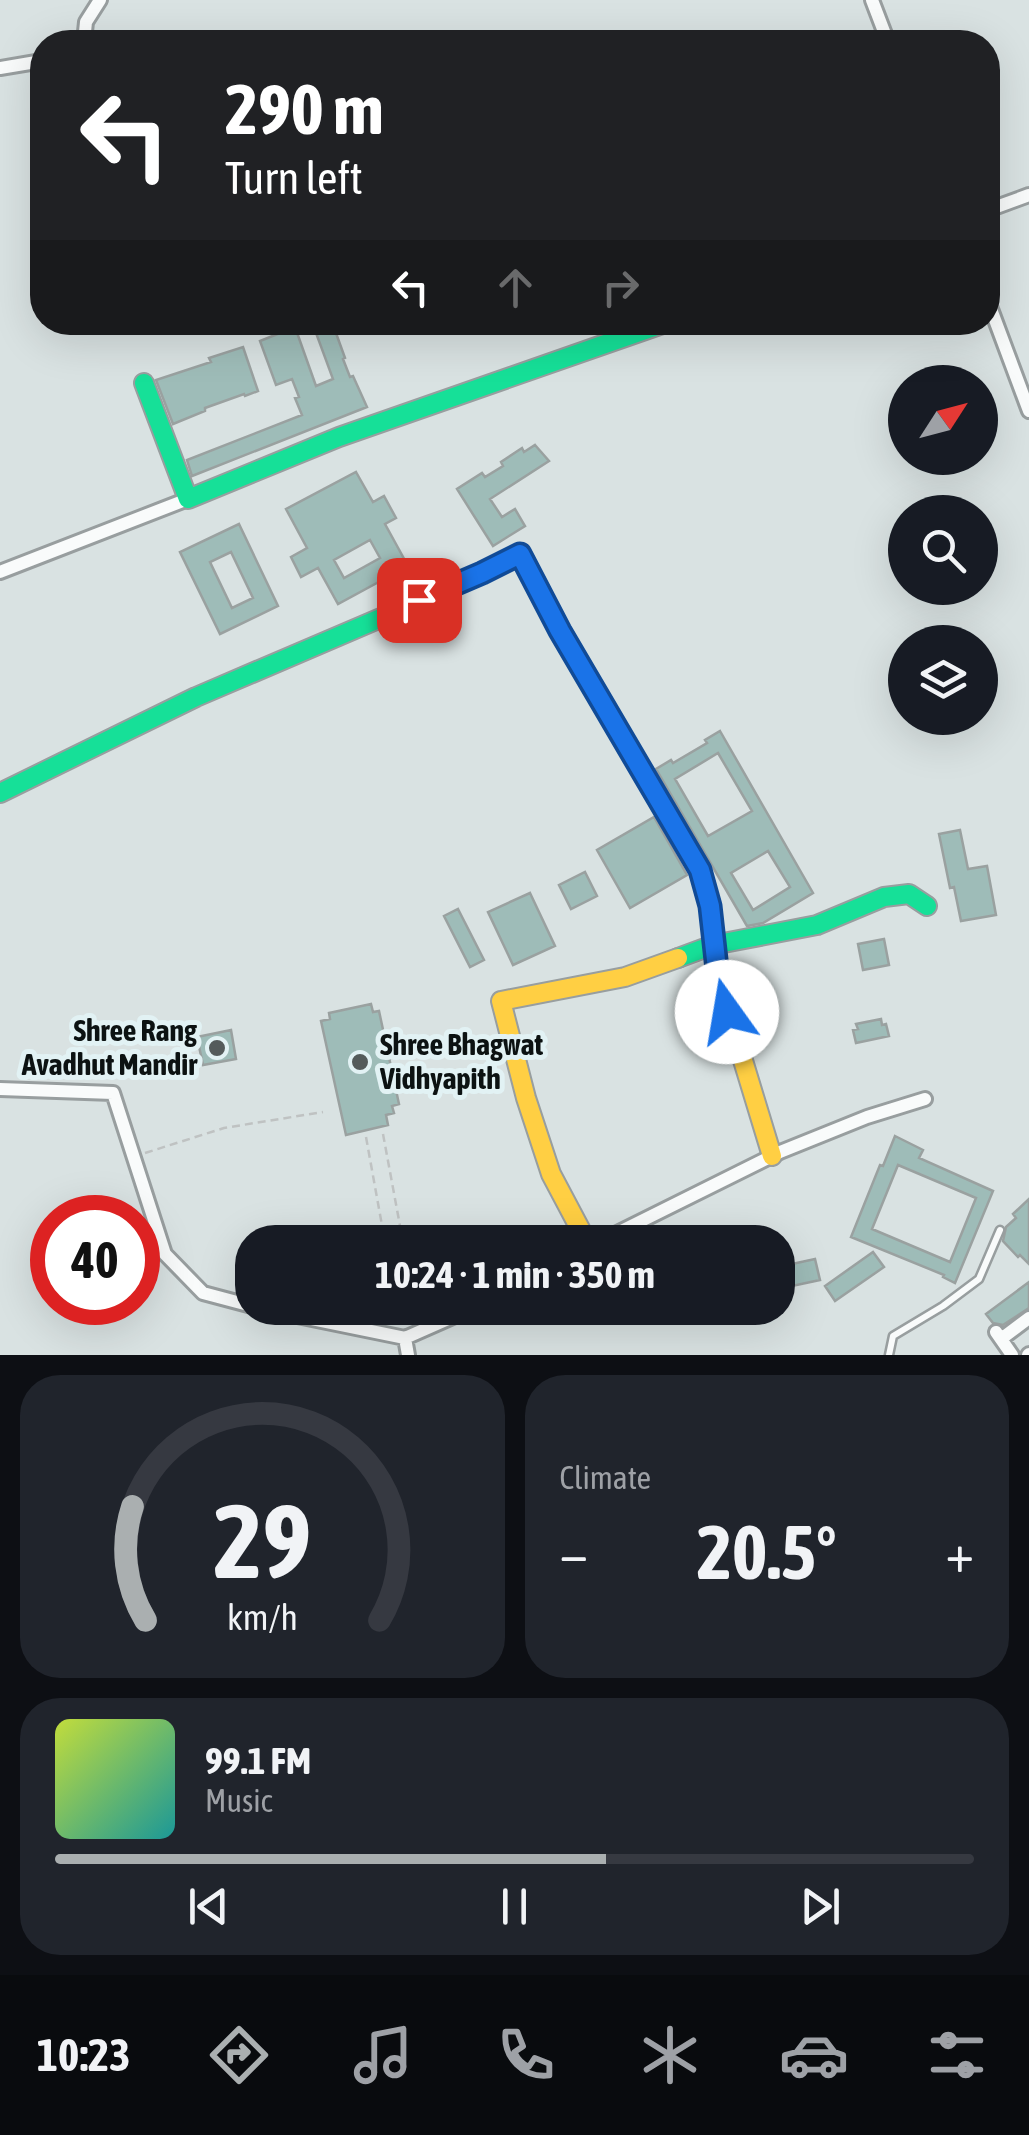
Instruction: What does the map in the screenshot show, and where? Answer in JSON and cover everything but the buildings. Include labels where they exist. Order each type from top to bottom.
[{"type":"street","points":[[85,30],[100,0]]},
{"type":"street","points":[[872,0],[883,30]]},
{"type":"street","points":[[0,68],[30,62]]},
{"type":"street","points":[[1000,206],[1029,195]]},
{"type":"street","points":[[1000,333],[1029,411]]},
{"type":"street","points":[[0,572],[339,437],[631,335]]},
{"type":"street","points":[[144,383],[188,499]]},
{"type":"street","points":[[0,793],[156,715],[520,554],[560,631],[700,870],[710,906],[718,978],[772,1156]]},
{"type":"street","points":[[578,1225],[551,1174],[501,1002],[625,976],[714,945],[817,924],[884,897],[909,894],[927,906]]},
{"type":"street","points":[[0,1089],[113,1093],[166,1254],[203,1293],[235,1302]]},
{"type":"street","points":[[633,1225],[772,1156],[867,1116],[925,1099]]},
{"type":"street","points":[[1012,1355],[998,1335],[1029,1318]]},
{"type":"street","points":[[342,1325],[405,1338],[435,1325]]},
{"type":"street","points":[[405,1338],[408,1355]]},
{"type":"lane","points":[[889,1355],[893,1336],[944,1306],[979,1279],[1000,1230]]},
{"type":"path","points":[[134,1157],[224,1128],[324,1112]]},
{"type":"path","points":[[383,1134],[400,1225]]},
{"type":"path","points":[[366,1137],[382,1225]]},
{"type":"traffic: fast","points":[[144,383],[188,499],[339,437],[631,335]]},
{"type":"traffic: fast","points":[[0,793],[196,697],[521,554],[561,631],[692,856]]},
{"type":"traffic: fast","points":[[678,958],[713,945],[817,925],[884,897],[909,894],[927,906]]},
{"type":"traffic: slow","points":[[692,856],[710,907],[718,978],[772,1156]]},
{"type":"traffic: slow","points":[[578,1225],[551,1174],[501,1001],[625,977],[678,958]]},
{"type":"place","name":"Shree Rang Avadhut Mandir","points":[[217,1048]]},
{"type":"place","name":"Shree Bhagwat Vidhyapith","points":[[360,1062]]},
{"type":"route","points":[[419,600],[520,554],[560,631],[700,870],[710,906],[718,978],[727,1012]]}]
